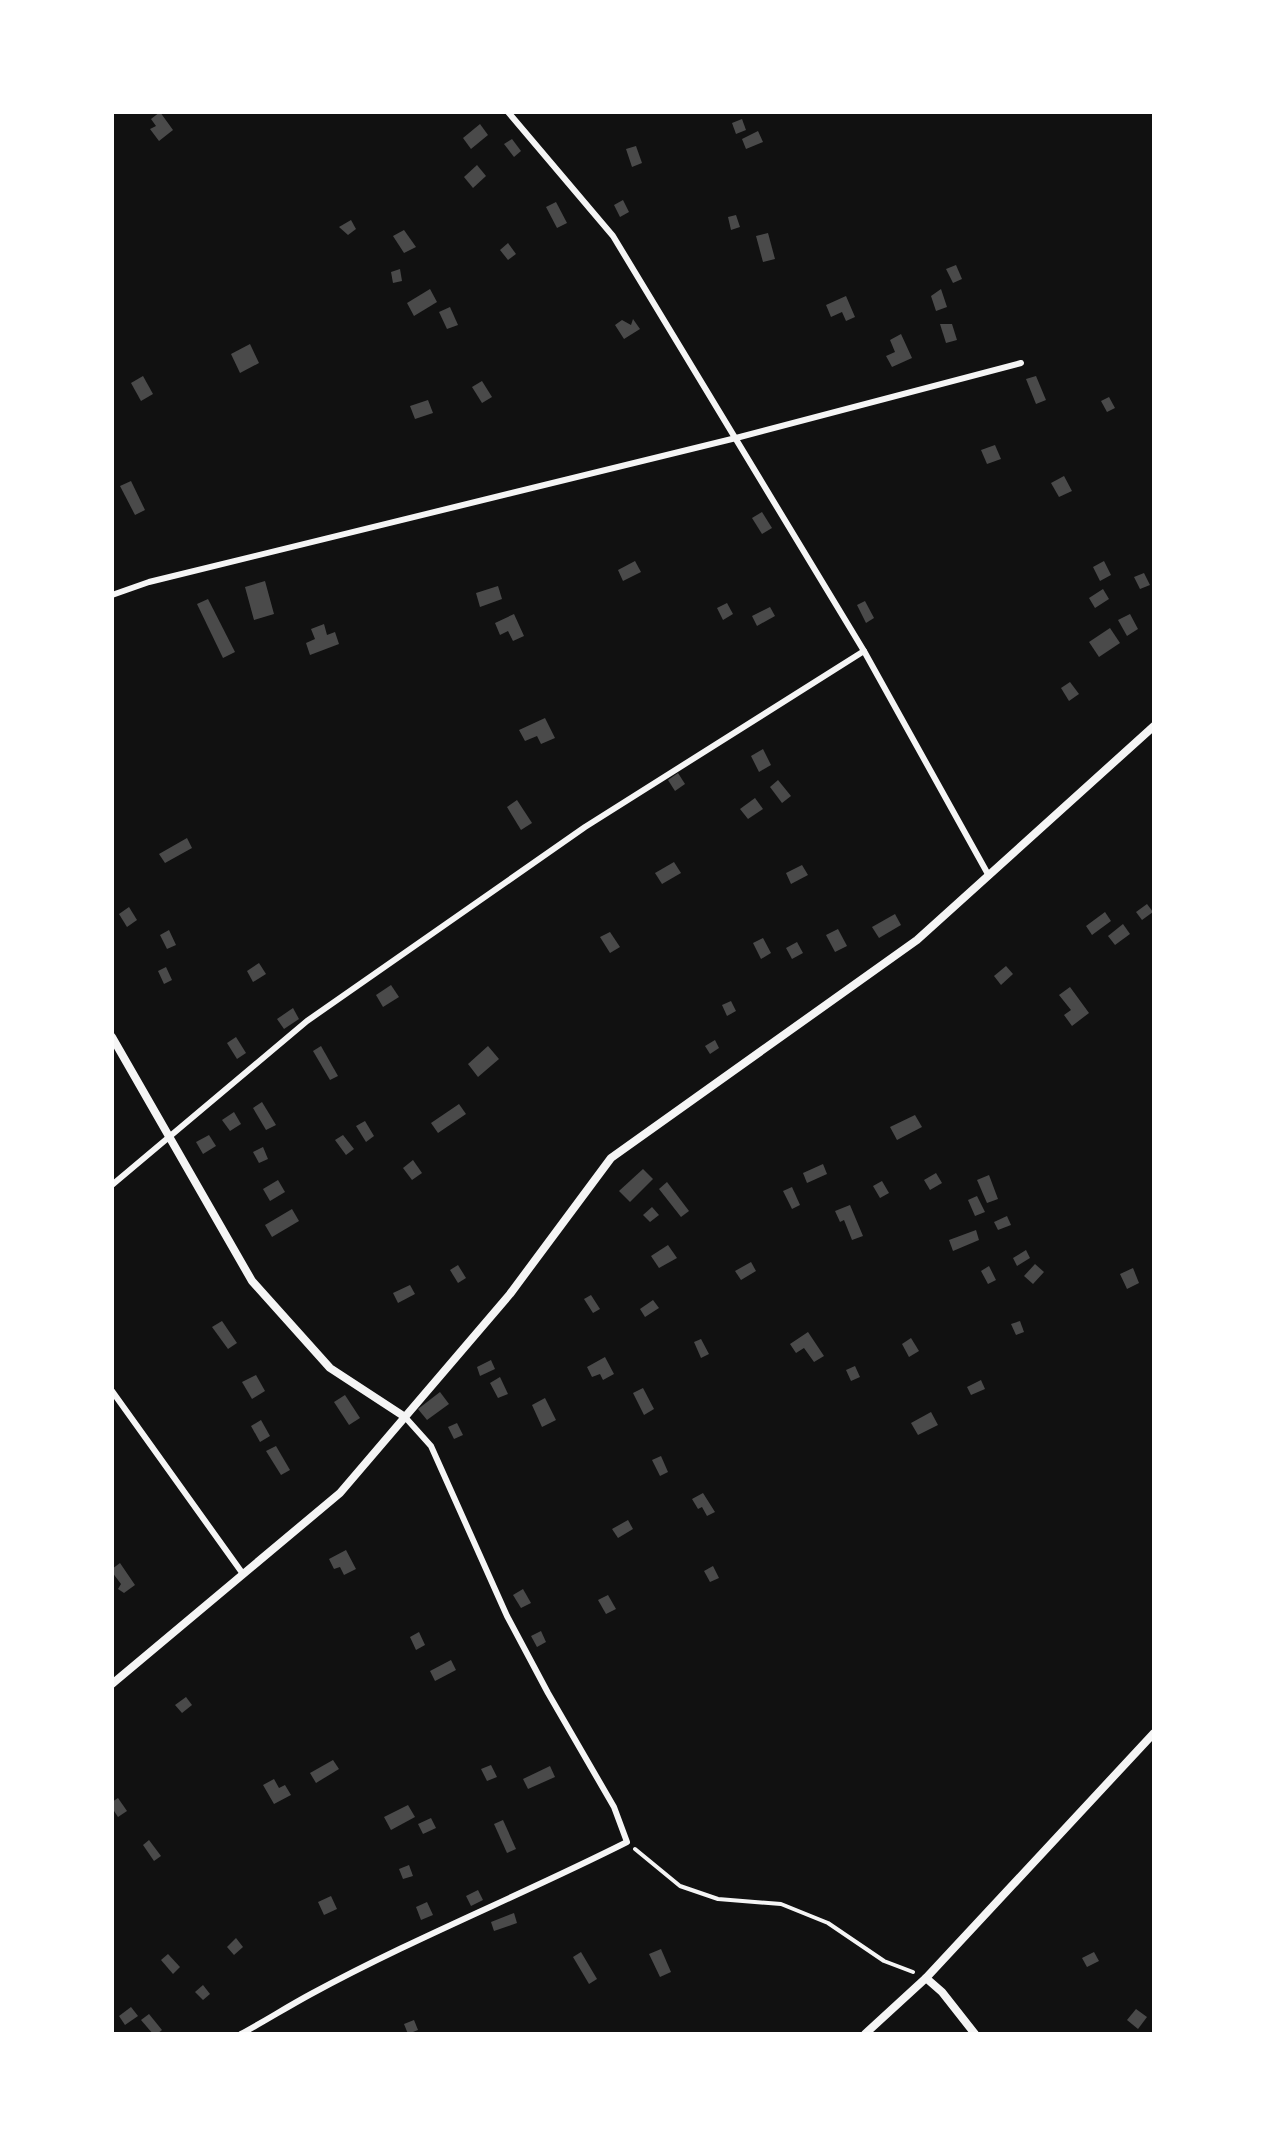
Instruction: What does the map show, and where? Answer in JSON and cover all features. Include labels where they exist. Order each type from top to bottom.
[{"type":"street","points":[[112,1684],[340,1493],[510,1294],[611,1158],[917,940],[1154,726]]},
{"type":"street","points":[[112,1037],[252,1281],[330,1368],[405,1417]]},
{"type":"street","points":[[865,2034],[926,1978],[1154,1733]]},
{"type":"street","points":[[926,1978],[942,1992],[975,2034]]},
{"type":"lane","points":[[508,112],[613,236],[864,651],[989,876]]},
{"type":"lane","points":[[112,595],[149,582],[736,438],[1021,363]]},
{"type":"lane","points":[[112,1185],[320,1012],[585,827],[864,651]]},
{"type":"lane","points":[[112,1391],[243,1574]]},
{"type":"lane","points":[[241,2034],[380,1959],[627,1842],[614,1807],[507,1616],[431,1446],[405,1417]]},
{"type":"path","points":[[627,1842],[680,1886],[718,1899],[781,1904],[828,1923],[884,1961],[926,1978]]},
{"type":"building","points":[[160,112],[173,130],[159,141],[150,129],[156,126],[151,119]]},
{"type":"building","points":[[742,119],[746,130],[736,134],[732,123]]},
{"type":"building","points":[[480,124],[488,135],[471,149],[463,138]]},
{"type":"building","points":[[758,131],[763,142],[746,149],[742,139]]},
{"type":"building","points":[[512,139],[521,151],[514,157],[504,144]]},
{"type":"building","points":[[636,146],[642,163],[632,167],[626,149]]},
{"type":"building","points":[[477,165],[486,176],[473,188],[464,177]]},
{"type":"building","points":[[623,200],[629,212],[620,217],[614,205]]},
{"type":"building","points":[[556,202],[567,223],[557,228],[546,207]]},
{"type":"building","points":[[736,215],[740,227],[731,230],[728,217]]},
{"type":"building","points":[[351,220],[356,229],[348,235],[339,227]]},
{"type":"building","points":[[404,230],[416,247],[404,253],[393,236]]},
{"type":"building","points":[[768,233],[775,259],[763,262],[756,236]]},
{"type":"building","points":[[508,243],[516,254],[508,260],[500,250]]},
{"type":"building","points":[[956,265],[962,279],[953,283],[946,269]]},
{"type":"building","points":[[400,269],[402,281],[393,283],[391,272]]},
{"type":"building","points":[[430,289],[437,302],[414,316],[407,303]]},
{"type":"building","points":[[941,289],[947,307],[936,311],[931,296]]},
{"type":"building","points":[[846,296],[855,317],[846,321],[842,312],[831,317],[826,305]]},
{"type":"building","points":[[450,307],[458,325],[447,329],[439,312]]},
{"type":"building","points":[[633,319],[640,329],[624,339],[615,325],[622,320],[631,325]]},
{"type":"building","points":[[940,324],[952,324],[957,340],[946,343]]},
{"type":"building","points":[[901,334],[912,358],[892,367],[886,356],[895,352],[890,340]]},
{"type":"building","points":[[250,344],[259,363],[240,373],[231,354]]},
{"type":"building","points":[[143,376],[153,394],[141,401],[131,383]]},
{"type":"building","points":[[1036,376],[1046,400],[1036,404],[1026,379]]},
{"type":"building","points":[[482,381],[492,397],[482,403],[472,387]]},
{"type":"building","points":[[1109,397],[1115,408],[1107,412],[1101,401]]},
{"type":"building","points":[[428,400],[433,413],[415,419],[410,406]]},
{"type":"building","points":[[995,445],[1001,459],[987,464],[981,450]]},
{"type":"building","points":[[1064,476],[1072,491],[1059,497],[1051,483]]},
{"type":"building","points":[[131,481],[145,510],[135,515],[120,486]]},
{"type":"building","points":[[762,512],[772,528],[762,534],[752,518]]},
{"type":"building","points":[[635,561],[641,572],[623,581],[618,570]]},
{"type":"building","points":[[1104,561],[1111,575],[1100,581],[1093,567]]},
{"type":"building","points":[[1144,573],[1150,585],[1140,589],[1134,577]]},
{"type":"building","points":[[265,581],[274,614],[254,620],[245,587]]},
{"type":"building","points":[[498,586],[502,599],[480,607],[476,593]]},
{"type":"building","points":[[1103,589],[1109,599],[1095,608],[1089,598]]},
{"type":"building","points":[[208,599],[235,652],[223,658],[197,604]]},
{"type":"building","points":[[865,601],[874,618],[866,623],[857,605]]},
{"type":"building","points":[[727,603],[733,614],[723,620],[717,608]]},
{"type":"building","points":[[770,607],[775,616],[757,626],[752,616]]},
{"type":"building","points":[[514,614],[524,636],[513,641],[508,631],[500,635],[495,623]]},
{"type":"building","points":[[1130,614],[1138,629],[1127,636],[1118,620]]},
{"type":"building","points":[[324,624],[327,635],[335,632],[339,644],[310,655],[306,643],[315,639],[311,629]]},
{"type":"building","points":[[1110,628],[1120,643],[1099,657],[1089,642]]},
{"type":"building","points":[[1070,682],[1079,694],[1069,701],[1061,688]]},
{"type":"building","points":[[545,718],[555,738],[541,744],[537,736],[525,741],[519,730]]},
{"type":"building","points":[[763,749],[771,765],[759,772],[751,756]]},
{"type":"building","points":[[678,773],[685,784],[675,791],[668,780]]},
{"type":"building","points":[[778,780],[791,796],[782,803],[770,787]]},
{"type":"building","points":[[755,798],[763,809],[748,819],[740,809]]},
{"type":"building","points":[[517,800],[532,823],[521,830],[507,807]]},
{"type":"building","points":[[187,838],[192,848],[165,863],[159,854]]},
{"type":"building","points":[[674,862],[681,873],[662,884],[655,873]]},
{"type":"building","points":[[802,865],[808,875],[791,884],[786,873]]},
{"type":"building","points":[[1147,904],[1153,912],[1142,920],[1136,912]]},
{"type":"building","points":[[129,907],[137,920],[127,927],[119,914]]},
{"type":"building","points":[[1105,912],[1111,921],[1092,935],[1086,926]]},
{"type":"building","points":[[895,914],[901,925],[879,938],[872,927]]},
{"type":"building","points":[[1123,924],[1130,934],[1115,945],[1108,936]]},
{"type":"building","points":[[838,929],[847,946],[835,952],[826,935]]},
{"type":"building","points":[[169,930],[176,945],[167,949],[160,935]]},
{"type":"building","points":[[610,932],[620,947],[610,953],[600,937]]},
{"type":"building","points":[[763,938],[771,953],[761,959],[753,943]]},
{"type":"building","points":[[797,942],[803,953],[792,959],[786,948]]},
{"type":"building","points":[[259,963],[266,974],[253,982],[247,971]]},
{"type":"building","points":[[1006,966],[1013,974],[1001,985],[994,976]]},
{"type":"building","points":[[166,967],[172,980],[164,984],[158,971]]},
{"type":"building","points":[[391,985],[399,997],[383,1007],[376,995]]},
{"type":"building","points":[[1070,987],[1089,1013],[1072,1026],[1064,1015],[1071,1010],[1059,995]]},
{"type":"building","points":[[731,1001],[736,1011],[727,1016],[722,1005]]},
{"type":"building","points":[[293,1008],[299,1019],[284,1029],[277,1019]]},
{"type":"building","points":[[236,1037],[246,1053],[237,1059],[227,1043]]},
{"type":"building","points":[[715,1040],[719,1048],[710,1054],[705,1046]]},
{"type":"building","points":[[321,1046],[338,1076],[330,1080],[313,1051]]},
{"type":"building","points":[[488,1046],[499,1059],[478,1077],[468,1064]]},
{"type":"building","points":[[262,1102],[276,1125],[266,1130],[253,1108]]},
{"type":"building","points":[[459,1104],[466,1114],[438,1133],[431,1123]]},
{"type":"building","points":[[234,1112],[241,1124],[230,1131],[222,1120]]},
{"type":"building","points":[[915,1115],[922,1127],[897,1140],[890,1127]]},
{"type":"building","points":[[365,1121],[374,1136],[366,1142],[356,1126]]},
{"type":"building","points":[[209,1135],[216,1146],[203,1154],[196,1142]]},
{"type":"building","points":[[343,1135],[354,1149],[346,1155],[335,1140]]},
{"type":"building","points":[[263,1147],[268,1159],[259,1163],[253,1152]]},
{"type":"building","points":[[413,1160],[422,1173],[412,1180],[403,1168]]},
{"type":"building","points":[[823,1164],[827,1174],[807,1183],[803,1173]]},
{"type":"building","points":[[643,1169],[653,1179],[630,1202],[619,1191]]},
{"type":"building","points":[[936,1173],[942,1183],[930,1190],[924,1180]]},
{"type":"building","points":[[989,1175],[998,1199],[987,1203],[977,1180]]},
{"type":"building","points":[[278,1180],[285,1192],[270,1201],[263,1189]]},
{"type":"building","points":[[882,1181],[889,1193],[880,1198],[873,1186]]},
{"type":"building","points":[[667,1182],[689,1211],[681,1217],[659,1189]]},
{"type":"building","points":[[792,1187],[800,1205],[792,1209],[783,1191]]},
{"type":"building","points":[[977,1196],[985,1212],[975,1216],[968,1200]]},
{"type":"building","points":[[850,1205],[863,1236],[852,1240],[844,1220],[840,1222],[835,1211]]},
{"type":"building","points":[[652,1207],[659,1215],[650,1222],[643,1215]]},
{"type":"building","points":[[292,1209],[299,1221],[272,1237],[265,1225]]},
{"type":"building","points":[[1007,1216],[1011,1225],[998,1230],[994,1222]]},
{"type":"building","points":[[976,1230],[979,1240],[953,1251],[949,1240]]},
{"type":"building","points":[[668,1245],[677,1258],[659,1268],[651,1256]]},
{"type":"building","points":[[1026,1250],[1030,1258],[1017,1266],[1013,1258]]},
{"type":"building","points":[[751,1262],[756,1271],[741,1280],[735,1271]]},
{"type":"building","points":[[1035,1264],[1044,1272],[1033,1284],[1024,1276]]},
{"type":"building","points":[[458,1265],[466,1278],[458,1283],[450,1270]]},
{"type":"building","points":[[989,1266],[996,1280],[988,1284],[981,1271]]},
{"type":"building","points":[[1133,1268],[1139,1283],[1127,1289],[1120,1274]]},
{"type":"building","points":[[410,1285],[415,1294],[398,1303],[393,1293]]},
{"type":"building","points":[[591,1295],[600,1309],[593,1313],[584,1299]]},
{"type":"building","points":[[653,1300],[659,1308],[645,1317],[640,1309]]},
{"type":"building","points":[[222,1321],[237,1343],[228,1349],[212,1327]]},
{"type":"building","points":[[1020,1321],[1024,1332],[1016,1335],[1011,1324]]},
{"type":"building","points":[[808,1332],[824,1356],[814,1362],[804,1348],[796,1353],[790,1344]]},
{"type":"building","points":[[911,1338],[919,1351],[909,1357],[902,1344]]},
{"type":"building","points":[[701,1339],[709,1354],[701,1358],[694,1342]]},
{"type":"building","points":[[605,1357],[614,1374],[603,1380],[600,1374],[592,1377],[587,1367]]},
{"type":"building","points":[[491,1360],[495,1369],[480,1376],[477,1367]]},
{"type":"building","points":[[855,1366],[860,1377],[851,1381],[846,1370]]},
{"type":"building","points":[[256,1375],[265,1391],[252,1399],[242,1382]]},
{"type":"building","points":[[500,1377],[508,1394],[498,1398],[490,1383]]},
{"type":"building","points":[[981,1380],[985,1389],[971,1395],[967,1387]]},
{"type":"building","points":[[643,1388],[654,1409],[644,1415],[633,1393]]},
{"type":"building","points":[[440,1392],[449,1404],[427,1420],[418,1409]]},
{"type":"building","points":[[345,1395],[360,1418],[349,1425],[334,1402]]},
{"type":"building","points":[[545,1398],[556,1420],[542,1427],[532,1405]]},
{"type":"building","points":[[931,1412],[938,1425],[918,1435],[911,1423]]},
{"type":"building","points":[[261,1420],[270,1436],[260,1442],[251,1426]]},
{"type":"building","points":[[457,1423],[463,1435],[454,1439],[448,1427]]},
{"type":"building","points":[[276,1446],[290,1470],[281,1475],[266,1451]]},
{"type":"building","points":[[661,1456],[668,1472],[660,1476],[652,1460]]},
{"type":"building","points":[[703,1493],[715,1512],[707,1516],[692,1499]]},
{"type":"building","points":[[628,1520],[633,1529],[618,1538],[612,1529]]},
{"type":"building","points":[[346,1550],[356,1569],[344,1575],[340,1567],[334,1569],[329,1559]]},
{"type":"building","points":[[120,1563],[135,1585],[124,1593],[118,1589],[121,1584],[112,1572]]},
{"type":"building","points":[[713,1566],[719,1578],[710,1582],[704,1571]]},
{"type":"building","points":[[523,1589],[531,1603],[521,1608],[513,1595]]},
{"type":"building","points":[[608,1595],[616,1609],[606,1614],[598,1600]]},
{"type":"building","points":[[541,1631],[546,1642],[537,1647],[531,1636]]},
{"type":"building","points":[[419,1632],[425,1645],[416,1650],[410,1637]]},
{"type":"building","points":[[451,1660],[456,1670],[435,1681],[430,1671]]},
{"type":"building","points":[[186,1697],[192,1705],[182,1713],[175,1705]]},
{"type":"building","points":[[333,1760],[339,1769],[316,1783],[310,1773]]},
{"type":"building","points":[[491,1765],[497,1777],[487,1781],[481,1769]]},
{"type":"building","points":[[550,1766],[555,1777],[528,1789],[523,1779]]},
{"type":"building","points":[[274,1779],[279,1788],[285,1785],[291,1795],[274,1804],[263,1785]]},
{"type":"building","points":[[118,1798],[127,1811],[118,1817],[112,1802]]},
{"type":"building","points":[[408,1805],[415,1817],[391,1830],[384,1817]]},
{"type":"building","points":[[431,1818],[436,1828],[423,1834],[418,1824]]},
{"type":"building","points":[[503,1820],[516,1849],[507,1853],[494,1824]]},
{"type":"building","points":[[149,1840],[161,1856],[154,1861],[143,1845]]},
{"type":"building","points":[[409,1865],[413,1876],[403,1879],[399,1869]]},
{"type":"building","points":[[478,1890],[483,1900],[471,1906],[466,1896]]},
{"type":"building","points":[[331,1896],[337,1909],[324,1915],[318,1902]]},
{"type":"building","points":[[427,1902],[433,1915],[421,1920],[416,1907]]},
{"type":"building","points":[[514,1913],[517,1923],[494,1931],[491,1922]]},
{"type":"building","points":[[236,1938],[243,1947],[234,1955],[227,1947]]},
{"type":"building","points":[[661,1949],[671,1972],[660,1977],[649,1954]]},
{"type":"building","points":[[581,1952],[597,1979],[589,1984],[573,1957]]},
{"type":"building","points":[[1094,1952],[1099,1961],[1087,1967],[1082,1958]]},
{"type":"building","points":[[168,1954],[180,1967],[173,1974],[161,1960]]},
{"type":"building","points":[[203,1985],[210,1994],[203,2000],[195,1992]]},
{"type":"building","points":[[131,2007],[138,2016],[125,2025],[119,2016]]},
{"type":"building","points":[[1136,2009],[1147,2017],[1138,2029],[1127,2020]]},
{"type":"building","points":[[149,2014],[162,2030],[157,2034],[153,2034],[141,2020]]},
{"type":"building","points":[[414,2020],[418,2030],[408,2034],[404,2024]]}]
